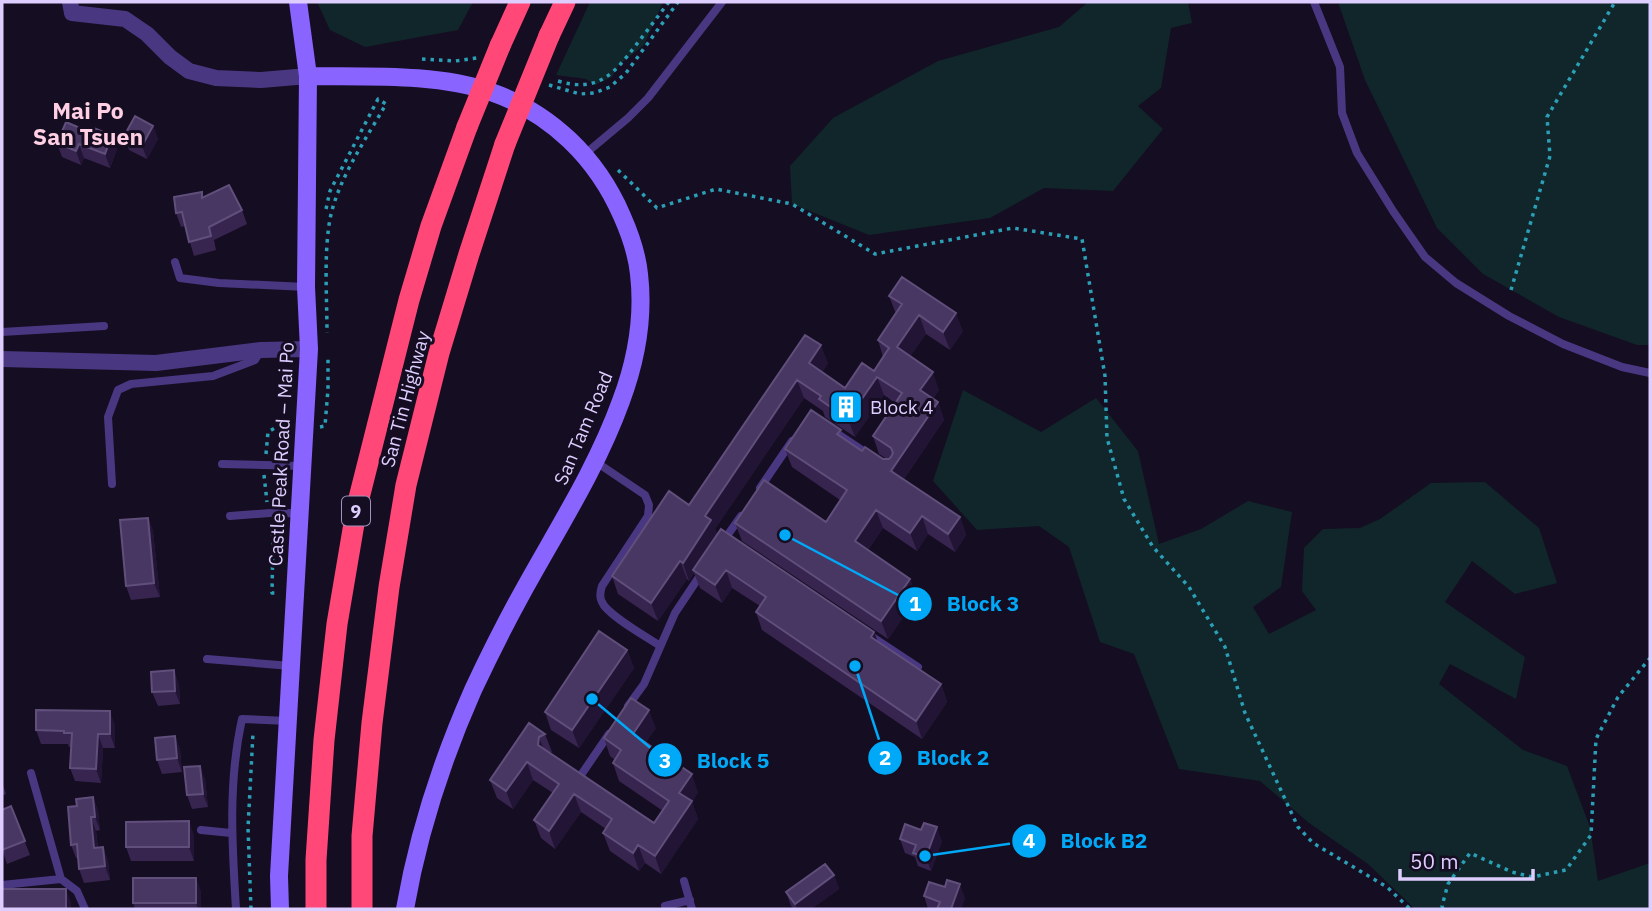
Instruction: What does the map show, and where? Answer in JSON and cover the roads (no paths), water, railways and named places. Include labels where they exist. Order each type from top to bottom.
[{"type":"highway","name":"San Tin Highway","points":[[316,909],[316,860],[324,740],[337,624],[357,506],[409,300],[431,226],[467,127],[520,2]]},
{"type":"highway","name":"San Tin Highway","points":[[362,909],[362,836],[372,723],[389,587],[406,485],[439,353],[505,144],[565,2]]},
{"type":"street","points":[[70,2],[72,13],[125,19],[189,71],[228,79],[261,80],[308,76]]},
{"type":"street","name":"Castle Peak Road – Mai Po","points":[[280,909],[279,876],[309,349],[306,287],[308,76],[298,2]]},
{"type":"street","name":"San Tam Road","points":[[308,76],[440,81],[465,85],[509,99],[589,150],[626,225],[637,258],[640,311],[635,355],[621,400],[595,461],[501,634],[457,727],[426,820],[405,909]]},
{"type":"street","points":[[2,359],[156,363],[261,350],[309,349]]},
{"type":"lane","points":[[589,150],[648,98],[722,2]]},
{"type":"lane","points":[[1314,2],[1340,67],[1342,113],[1357,153],[1426,257],[1456,283],[1552,338],[1622,367],[1650,373]]},
{"type":"lane","points":[[175,262],[180,278],[219,283],[306,287]]},
{"type":"lane","points":[[2,332],[104,326]]},
{"type":"lane","points":[[112,484],[108,417],[118,390],[131,384],[213,376],[256,360],[261,350]]},
{"type":"lane","points":[[831,429],[883,464]]},
{"type":"lane","points":[[757,493],[795,437]]},
{"type":"lane","points":[[595,461],[645,495],[650,510],[602,586],[600,598],[606,609],[660,646]]},
{"type":"lane","points":[[222,464],[303,466]]},
{"type":"lane","points":[[719,548],[749,504]]},
{"type":"lane","points":[[230,516],[283,512],[299,515]]},
{"type":"lane","points":[[726,538],[737,545]]},
{"type":"lane","points":[[622,715],[644,684],[675,612],[711,559]]},
{"type":"lane","points":[[861,629],[918,667]]},
{"type":"lane","points":[[207,659],[291,666]]},
{"type":"lane","points":[[236,909],[231,833],[236,748],[242,719],[288,721]]},
{"type":"lane","points":[[579,778],[615,726]]},
{"type":"lane","points":[[570,771],[590,785]]},
{"type":"lane","points":[[31,773],[61,879],[77,891],[85,909]]},
{"type":"lane","points":[[201,830],[231,833]]},
{"type":"lane","points":[[2,885],[61,879]]},
{"type":"lane","points":[[665,906],[691,905],[684,881]]},
{"type":"place","name":"Block 4","points":[[846,407]]},
{"type":"place","name":"Block 3","points":[[785,535]]},
{"type":"place","name":"Block 2","points":[[855,666]]},
{"type":"place","name":"Block 5","points":[[592,699]]},
{"type":"place","name":"Block B2","points":[[925,856]]},
{"type":"district","name":"Mai Po San Tsuen","points":[[88,123]]}]
